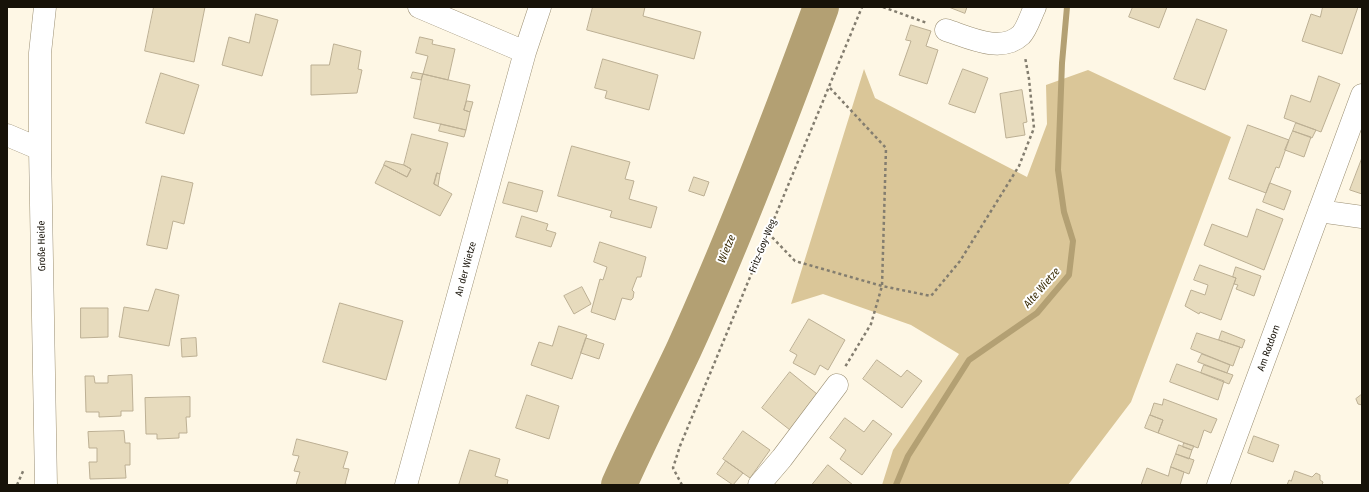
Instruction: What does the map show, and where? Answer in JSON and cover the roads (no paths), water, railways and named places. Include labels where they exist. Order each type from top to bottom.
[{"type":"street","name":"Große Heide","points":[[45,7],[40,53],[40,149],[46,485]]},
{"type":"street","points":[[419,7],[526,52]]},
{"type":"street","name":"An der Wietze","points":[[406,485],[526,52],[540,7]]},
{"type":"street","points":[[946,30],[989,44],[1006,43],[1021,35],[1035,7]]},
{"type":"street","name":"Am Rotdorn","points":[[1218,485],[1362,95]]},
{"type":"street","points":[[7,135],[40,149]]},
{"type":"street","points":[[1319,211],[1362,217]]},
{"type":"street","points":[[758,485],[782,458],[837,385]]},
{"type":"waterway","name":"Wietze","points":[[619,485],[684,349],[739,222],[821,7]]},
{"type":"waterway","name":"Alte Wietze","points":[[896,485],[908,456],[969,360],[1037,313],[1069,275],[1073,241],[1064,212],[1058,170],[1062,63],[1067,7]]}]
